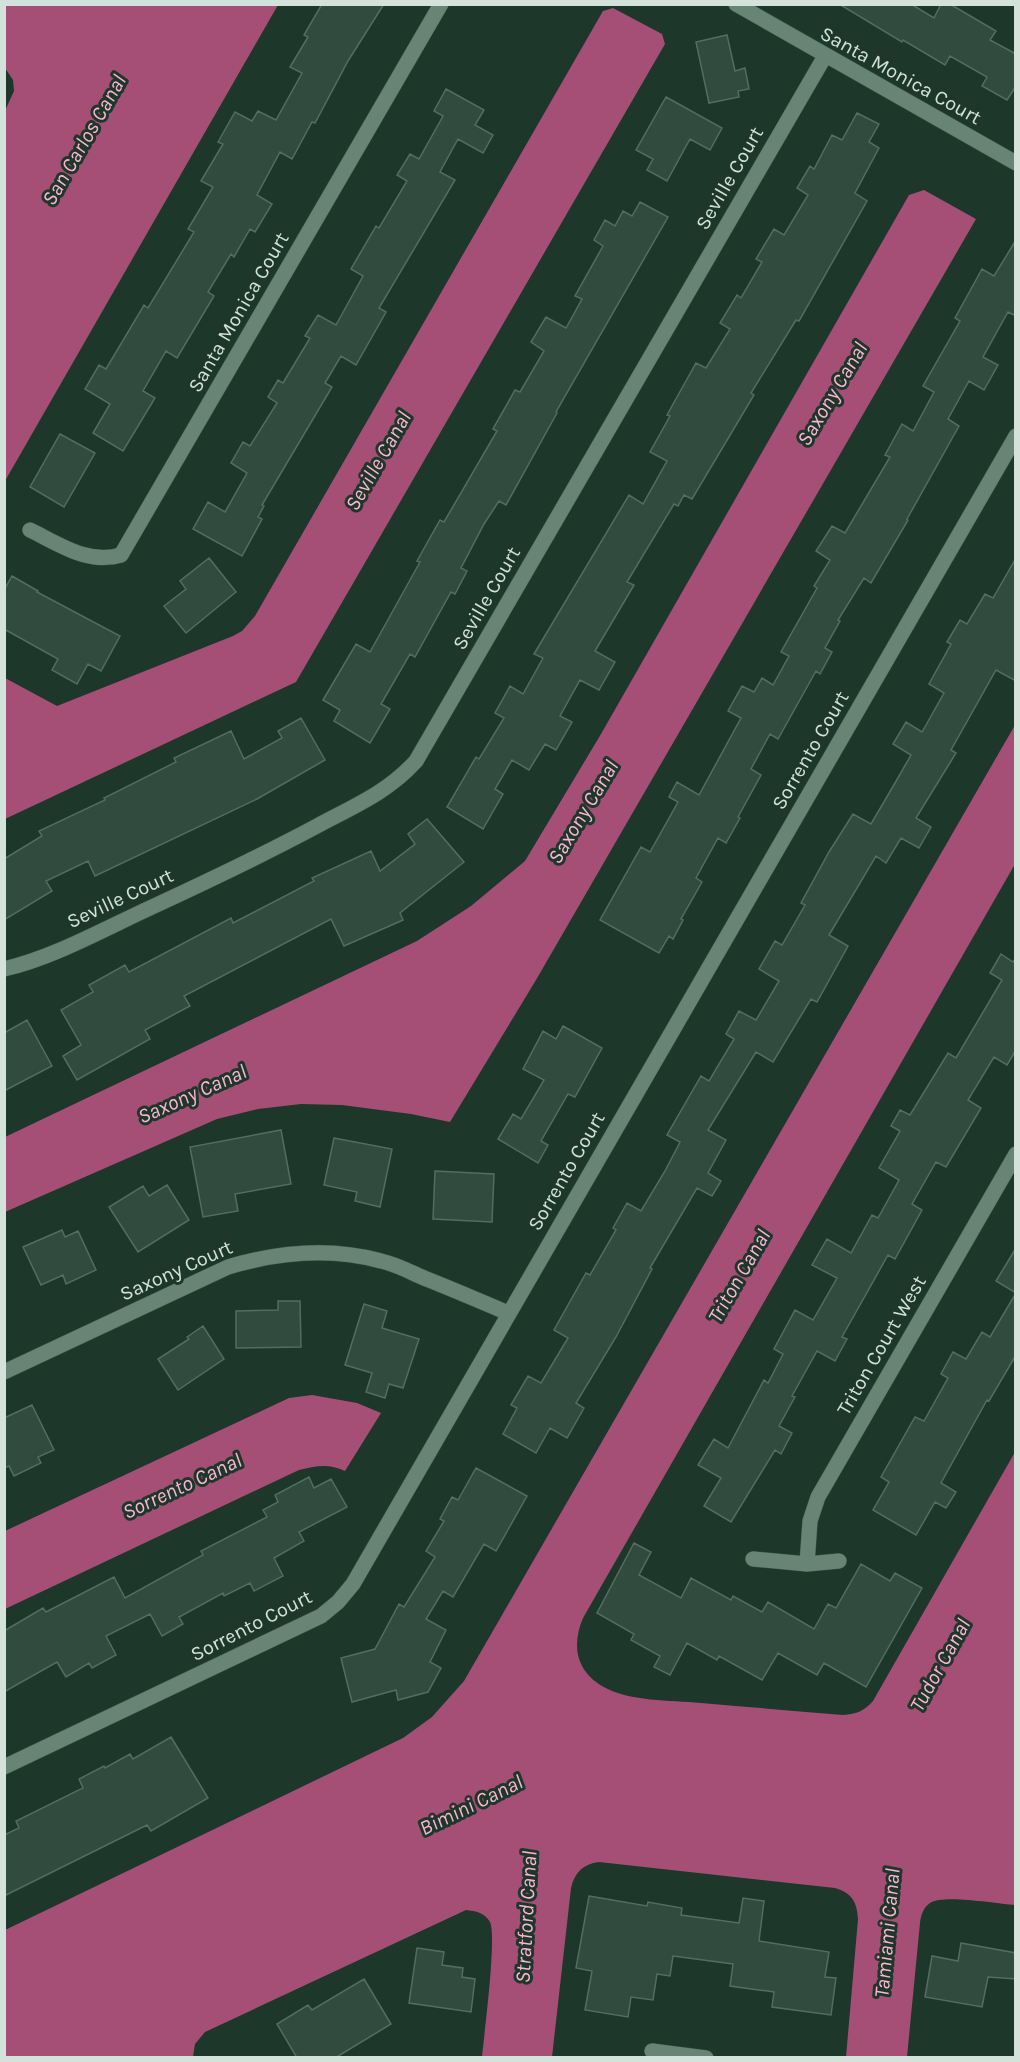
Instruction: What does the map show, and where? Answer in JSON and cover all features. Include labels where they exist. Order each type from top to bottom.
[{"type":"street","name":"Santa Monica Court","points":[[30,530],[76,553],[93,558],[121,555],[441,4]]},
{"type":"street","name":"Santa Monica Court","points":[[736,4],[1016,164]]},
{"type":"street","name":"Seville Court","points":[[4,969],[38,959],[257,858],[379,793],[399,779],[416,761],[825,56]]},
{"type":"street","name":"Sorrento Court","points":[[4,1767],[321,1616],[338,1602],[353,1584],[1016,436]]},
{"type":"street","name":"Triton Court West","points":[[807,1564],[810,1521],[824,1486],[1016,1154]]},
{"type":"street","name":"Saxony Court","points":[[4,1372],[228,1267],[260,1258],[293,1253],[326,1252],[384,1261],[508,1313]]},
{"type":"street","points":[[753,1559],[807,1564],[839,1561]]},
{"type":"street","points":[[652,2051],[700,2057]]},
{"type":"water","name":"San Carlos Canal","points":[[5,4],[278,5],[5,481],[4,113],[14,91],[13,80],[5,68]]},
{"type":"water","name":"Seville Canal","points":[[613,8],[662,34],[665,44],[296,682],[5,819],[5,678],[57,706],[242,631],[255,616],[603,11]]},
{"type":"water","name":"Saxony Canal","points":[[924,190],[976,219],[536,980],[450,1122],[411,1114],[342,1105],[301,1104],[258,1109],[217,1119],[5,1212],[5,1137],[417,941],[471,906],[525,861],[601,734],[909,195]]},
{"type":"water","points":[[1015,725],[1015,864],[583,1618],[577,1647],[581,1664],[593,1680],[613,1691],[637,1698],[843,1715],[860,1711],[873,1701],[1015,1452],[1015,1905],[947,1899],[937,1900],[926,1907],[920,1923],[907,2057],[846,2057],[858,1919],[855,1903],[846,1893],[835,1888],[599,1862],[580,1870],[571,1888],[552,2057],[482,2057],[492,1931],[486,1916],[466,1910],[205,2032],[195,2044],[193,2057],[5,2057],[5,1930],[403,1738],[432,1717],[464,1681]]},
{"type":"water","name":"Sorrento Canal","points":[[312,1395],[357,1403],[381,1413],[345,1471],[328,1466],[299,1470],[5,1609],[5,1531],[289,1398]]},
{"type":"building","points":[[322,4],[384,4],[348,61],[315,123],[312,122],[292,159],[280,152],[257,195],[272,204],[255,232],[250,229],[234,257],[231,254],[208,292],[214,296],[177,358],[166,351],[143,391],[155,398],[123,451],[93,433],[110,404],[85,389],[99,365],[106,369],[144,305],[148,308],[194,232],[188,229],[213,187],[201,181],[223,144],[218,142],[235,112],[252,121],[258,111],[276,120],[302,73],[290,67],[308,37],[304,35]]},
{"type":"building","points":[[839,4],[911,4],[934,18],[941,4],[950,4],[996,31],[990,40],[1016,54],[1016,86],[1007,100],[982,86],[987,77],[950,56],[945,65]]},
{"type":"building","points":[[727,35],[735,71],[745,68],[749,89],[738,91],[739,97],[709,103],[696,42]]},
{"type":"building","points":[[446,89],[484,110],[475,125],[493,135],[483,153],[458,139],[440,172],[455,180],[379,308],[386,312],[356,365],[341,356],[325,383],[332,387],[262,505],[264,506],[258,517],[262,519],[242,556],[193,529],[208,502],[225,512],[247,473],[231,463],[243,442],[250,446],[277,403],[268,397],[278,380],[283,383],[310,338],[305,336],[318,315],[336,325],[363,276],[351,269],[376,226],[379,228],[407,181],[397,175],[410,154],[419,159],[443,116],[434,111]]},
{"type":"building","points":[[666,97],[722,128],[710,150],[690,139],[667,181],[647,170],[653,159],[636,150]]},
{"type":"building","points":[[857,113],[879,124],[869,142],[879,148],[855,193],[867,201],[799,321],[796,320],[751,393],[754,395],[692,499],[684,495],[678,506],[674,504],[627,582],[634,585],[595,651],[615,662],[599,690],[580,680],[560,716],[572,722],[556,750],[545,744],[529,770],[512,760],[495,789],[503,794],[483,829],[447,807],[476,757],[479,759],[504,718],[495,713],[510,686],[523,694],[543,658],[534,654],[629,495],[643,504],[667,461],[650,452],[670,416],[667,415],[696,363],[706,368],[730,329],[720,323],[737,295],[741,298],[762,262],[756,259],[774,229],[784,235],[808,195],[797,188],[810,166],[814,169],[832,135],[842,140]]},
{"type":"building","points":[[640,202],[668,217],[556,412],[506,505],[499,501],[484,524],[461,568],[467,571],[455,594],[451,592],[415,657],[410,654],[381,704],[390,709],[370,743],[334,721],[340,710],[323,700],[356,644],[370,652],[420,562],[417,561],[440,520],[444,522],[497,431],[493,429],[515,390],[520,392],[544,351],[531,342],[546,317],[566,328],[582,299],[575,296],[603,246],[594,240],[605,220],[615,226],[623,211],[632,216]]},
{"type":"building","points":[[1016,240],[1016,316],[1008,312],[983,357],[998,365],[984,390],[969,381],[948,419],[959,426],[871,583],[864,578],[838,620],[840,621],[825,648],[832,652],[820,674],[816,671],[778,739],[770,734],[751,769],[761,775],[738,817],[740,818],[726,843],[718,838],[696,878],[702,882],[681,919],[683,920],[673,939],[669,936],[659,953],[600,920],[641,847],[650,852],[678,802],[669,797],[677,782],[699,795],[741,718],[728,711],[742,686],[754,692],[762,678],[773,685],[789,656],[781,652],[817,588],[814,586],[830,560],[816,551],[832,526],[845,533],[890,457],[885,455],[902,424],[913,431],[934,392],[923,386],[960,321],[955,318],[982,269],[994,276]]},
{"type":"building","points":[[60,434],[95,453],[64,507],[30,487]]},
{"type":"building","points":[[209,558],[236,592],[186,633],[164,606],[186,589],[180,581]]},
{"type":"building","points":[[1016,558],[1016,681],[996,670],[951,750],[956,753],[916,818],[931,827],[919,848],[901,838],[886,863],[876,856],[829,935],[848,946],[817,1002],[811,999],[773,1062],[756,1052],[708,1130],[726,1140],[708,1173],[721,1181],[712,1196],[697,1188],[650,1268],[652,1269],[616,1337],[576,1403],[584,1408],[567,1438],[550,1428],[536,1453],[503,1434],[517,1408],[511,1405],[528,1376],[541,1383],[568,1338],[554,1330],[586,1273],[590,1275],[616,1230],[613,1228],[627,1203],[641,1211],[665,1171],[680,1142],[667,1135],[701,1076],[709,1081],[734,1039],[726,1034],[739,1011],[756,1020],[779,981],[759,969],[775,941],[782,945],[805,905],[801,903],[829,852],[853,814],[871,824],[895,783],[911,755],[893,744],[906,722],[922,732],[944,693],[929,684],[951,644],[947,642],[960,620],[967,624],[985,594],[993,598]]},
{"type":"building","points":[[12,576],[37,592],[120,636],[101,671],[88,664],[77,684],[52,670],[58,659],[4,629],[4,590]]},
{"type":"building","points":[[301,718],[325,760],[257,799],[95,876],[88,861],[46,881],[52,891],[4,920],[4,859],[42,836],[39,831],[105,800],[104,798],[176,762],[174,758],[231,731],[244,759],[282,738],[278,731]]},
{"type":"building","points":[[427,819],[464,862],[400,913],[403,920],[344,946],[331,919],[184,996],[190,1006],[145,1030],[150,1039],[77,1080],[63,1056],[81,1045],[61,1010],[93,992],[89,985],[125,965],[129,972],[231,918],[233,923],[314,881],[312,878],[371,851],[380,871],[415,844],[408,834]]},
{"type":"building","points":[[1001,954],[1013,962],[1016,958],[1016,1050],[1007,1065],[994,1057],[968,1100],[981,1108],[946,1167],[936,1162],[912,1204],[922,1210],[895,1259],[888,1255],[842,1337],[847,1339],[835,1361],[817,1351],[792,1396],[795,1397],[779,1426],[792,1433],[781,1454],[775,1450],[731,1522],[704,1506],[721,1478],[698,1465],[714,1439],[728,1448],[764,1380],[768,1383],[783,1354],[774,1349],[795,1310],[813,1320],[837,1278],[812,1265],[827,1239],[851,1253],[872,1215],[878,1218],[899,1180],[879,1168],[900,1131],[891,1126],[900,1110],[910,1115],[948,1053],[956,1058],[1002,980],[990,973]]},
{"type":"building","points":[[27,1020],[52,1066],[4,1091],[4,1033]]},
{"type":"building","points":[[563,1026],[602,1048],[575,1097],[568,1094],[541,1141],[548,1145],[538,1163],[498,1139],[513,1114],[521,1119],[544,1080],[523,1069],[543,1031],[556,1039]]},
{"type":"building","points":[[281,1130],[291,1184],[235,1194],[238,1211],[203,1217],[190,1147]]},
{"type":"building","points":[[334,1138],[392,1149],[380,1207],[355,1201],[357,1192],[324,1185]]},
{"type":"building","points":[[435,1171],[494,1174],[492,1222],[433,1219]]},
{"type":"building","points":[[167,1185],[189,1220],[138,1252],[109,1207],[143,1186],[149,1196]]},
{"type":"building","points":[[62,1230],[65,1237],[78,1231],[96,1270],[66,1284],[63,1275],[41,1285],[23,1247]]},
{"type":"building","points":[[1016,1248],[1016,1293],[996,1281]]},
{"type":"building","points":[[1016,1293],[1016,1355],[989,1401],[987,1400],[941,1483],[956,1492],[946,1508],[935,1502],[916,1535],[873,1510],[889,1482],[881,1477],[915,1417],[924,1421],[948,1378],[941,1374],[953,1352],[966,1359],[982,1332],[990,1337]]},
{"type":"building","points":[[278,1301],[300,1301],[301,1347],[236,1348],[236,1311],[278,1310]]},
{"type":"building","points":[[364,1304],[387,1311],[382,1328],[419,1339],[403,1388],[389,1384],[385,1398],[366,1392],[372,1373],[345,1365]]},
{"type":"building","points":[[203,1326],[224,1359],[178,1390],[158,1359],[189,1339],[187,1337]]},
{"type":"building","points":[[32,1405],[54,1450],[38,1457],[41,1463],[14,1476],[9,1466],[4,1468],[4,1418]]},
{"type":"building","points":[[476,1468],[527,1496],[496,1551],[484,1544],[453,1597],[443,1591],[426,1619],[446,1630],[430,1662],[441,1668],[428,1692],[398,1700],[396,1690],[352,1702],[341,1658],[375,1649],[399,1604],[404,1607],[435,1557],[426,1551],[444,1521],[440,1519],[452,1497],[458,1500]]},
{"type":"building","points":[[309,1477],[314,1488],[331,1479],[347,1507],[299,1532],[304,1541],[274,1558],[283,1576],[254,1591],[250,1583],[224,1596],[223,1593],[179,1617],[183,1624],[162,1636],[150,1614],[106,1636],[116,1655],[92,1668],[89,1663],[66,1677],[57,1662],[4,1692],[4,1631],[43,1608],[46,1612],[114,1577],[125,1598],[203,1555],[201,1551],[267,1517],[263,1510],[278,1502],[275,1495]]},
{"type":"building","points":[[634,1543],[651,1552],[639,1575],[681,1598],[691,1578],[731,1600],[733,1596],[762,1612],[768,1602],[814,1629],[828,1604],[836,1608],[861,1564],[890,1581],[895,1573],[922,1588],[866,1687],[824,1663],[817,1675],[778,1653],[762,1680],[719,1656],[717,1660],[687,1643],[670,1675],[654,1667],[660,1656],[631,1640],[634,1634],[597,1613]]},
{"type":"building","points":[[171,1737],[208,1798],[151,1831],[147,1825],[4,1896],[4,1835],[19,1828],[16,1821],[83,1788],[79,1779],[130,1754],[133,1759]]},
{"type":"building","points":[[589,1896],[647,1906],[648,1902],[682,1908],[681,1915],[739,1923],[743,1898],[764,1901],[759,1941],[829,1952],[825,1977],[836,1978],[831,2015],[772,2007],[774,1992],[730,1986],[733,1964],[673,1956],[670,1976],[657,1974],[653,2000],[631,1997],[628,2017],[585,2010],[592,1971],[576,1968]]},
{"type":"building","points":[[961,1943],[1016,1953],[1016,1979],[988,1977],[982,2007],[925,1997],[932,1956],[958,1961]]},
{"type":"building","points":[[417,1948],[444,1952],[442,1965],[463,1968],[462,1977],[475,1979],[471,2012],[409,2003]]},
{"type":"building","points":[[364,1979],[391,2024],[335,2058],[297,2058],[277,2024],[308,2005],[312,2010]]},
{"type":"water label","name":"Triton Canal","points":[[739,1276]]},
{"type":"water label","name":"Tudor Canal","points":[[940,1665]]},
{"type":"water label","name":"Bimini Canal","points":[[471,1805]]},
{"type":"water label","name":"Stratford Canal","points":[[526,1917]]},
{"type":"water label","name":"Tamiami Canal","points":[[887,1933]]}]
